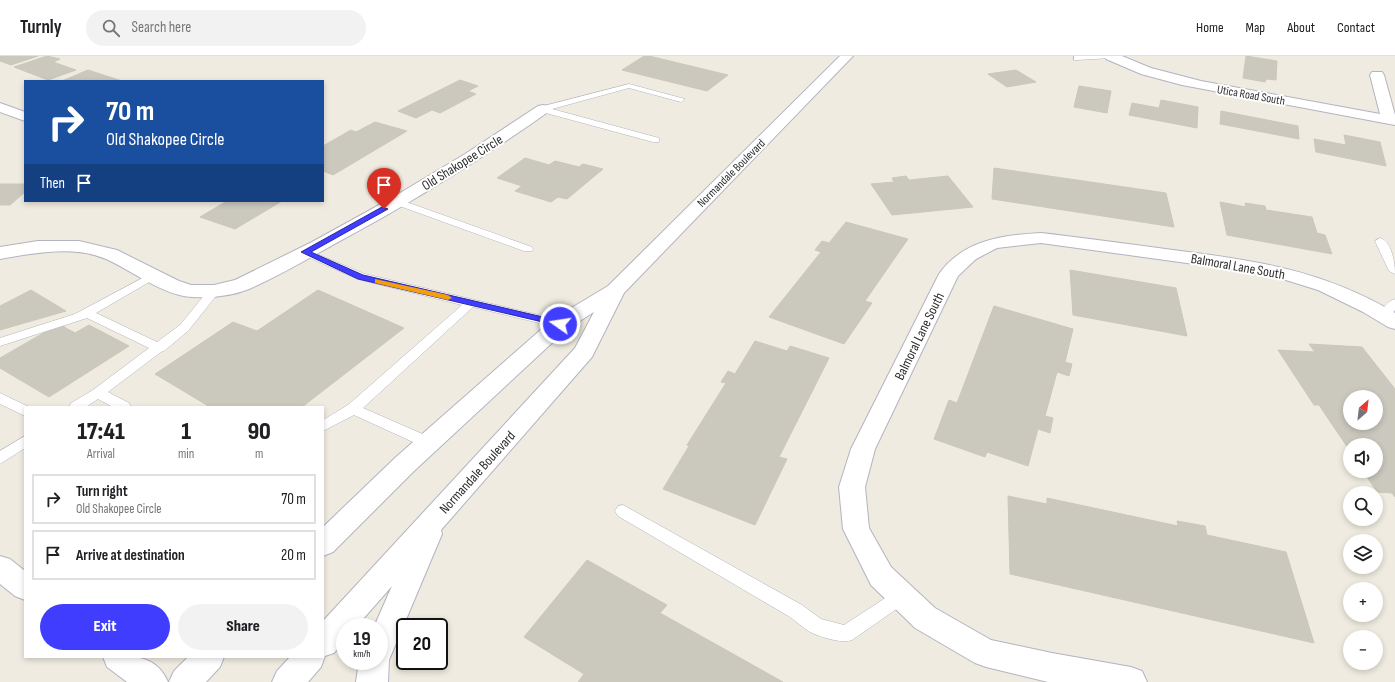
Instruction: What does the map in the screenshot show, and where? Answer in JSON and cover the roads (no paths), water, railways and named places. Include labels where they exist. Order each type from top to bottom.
[{"type":"street","name":"Normandale Boulevard","points":[[324,542],[332,530],[560,324],[615,290],[847,56]]},
{"type":"street","name":"Utica Road South","points":[[1111,56],[1133,67],[1185,82],[1392,121]]},
{"type":"street","points":[[1377,75],[1392,121]]},
{"type":"street","points":[[0,107],[24,117]]},
{"type":"street","name":"Old Shakopee Circle","points":[[0,253],[38,247],[79,247],[110,254],[152,276],[190,291],[214,291],[242,285],[398,202],[543,110]]},
{"type":"street","name":"Balmoral Lane South","points":[[1131,682],[1052,668],[986,652],[925,618],[881,576],[856,529],[852,487],[863,449],[949,274],[963,258],[982,246],[1011,239],[1042,238],[1238,264],[1280,272],[1325,286],[1391,313]]},
{"type":"street","name":"Normandale Boulevard","points":[[324,642],[584,352],[615,290]]},
{"type":"street","points":[[388,628],[436,518]]},
{"type":"street","points":[[119,658],[152,682]]},
{"type":"street","points":[[185,682],[208,658]]},
{"type":"street","points":[[288,682],[309,658]]},
{"type":"street","points":[[372,682],[373,670]]},
{"type":"lane","points":[[1077,58],[1111,56]]},
{"type":"lane","points":[[543,110],[629,86],[681,99]]},
{"type":"lane","points":[[543,110],[656,140]]},
{"type":"lane","points":[[398,202],[528,249]]},
{"type":"lane","points":[[1380,242],[1395,271]]},
{"type":"lane","points":[[305,252],[361,277],[560,324]]},
{"type":"lane","points":[[0,342],[79,317],[152,276]]},
{"type":"lane","points":[[78,406],[160,348],[184,328],[214,291]]},
{"type":"lane","points":[[324,425],[353,410],[471,303]]},
{"type":"lane","points":[[87,313],[160,348]]},
{"type":"lane","points":[[98,393],[122,406]]},
{"type":"lane","points":[[0,398],[24,410]]},
{"type":"lane","points":[[353,410],[429,443]]},
{"type":"lane","points":[[0,458],[24,442]]},
{"type":"lane","points":[[623,511],[796,611],[816,626],[846,634],[902,596]]}]
